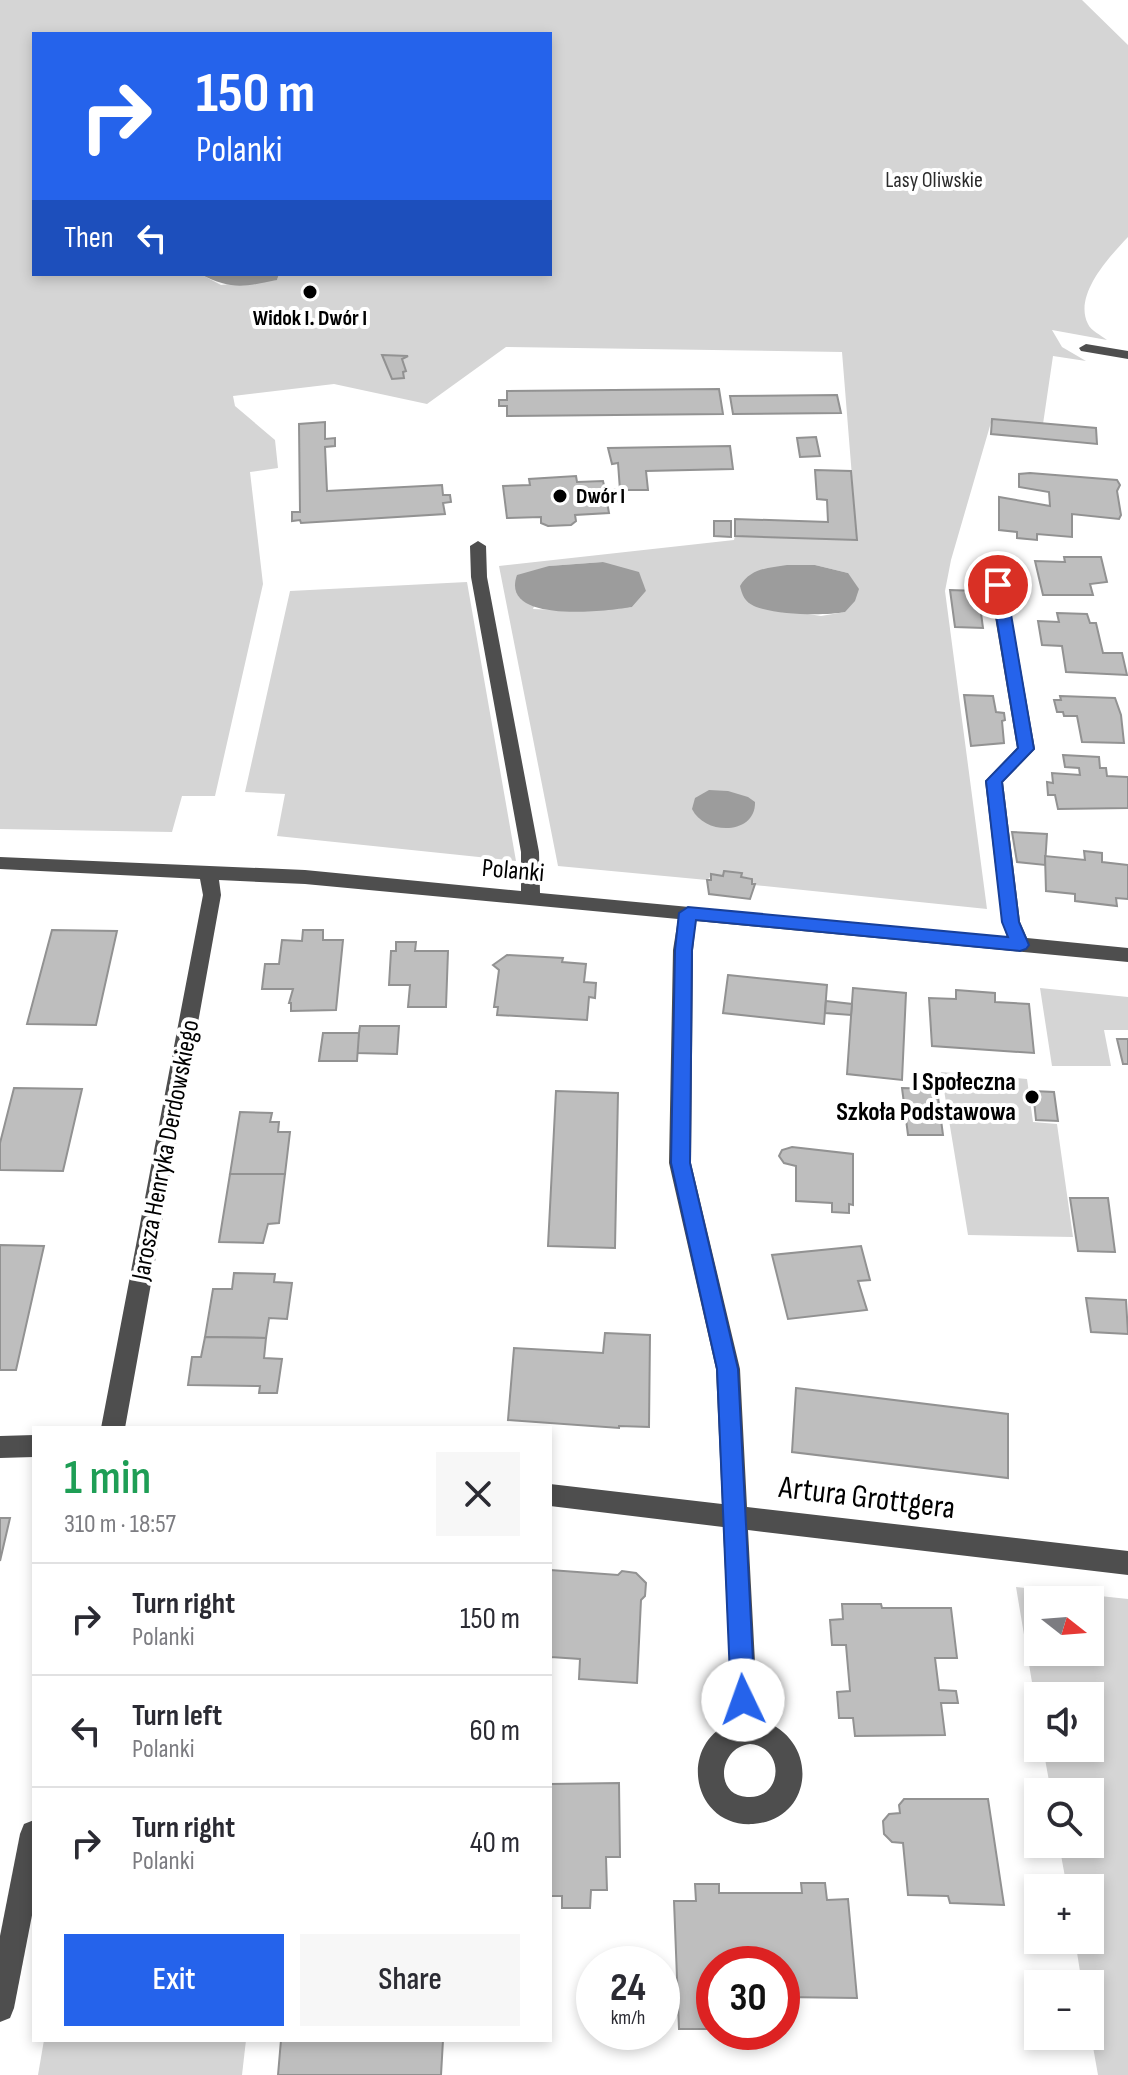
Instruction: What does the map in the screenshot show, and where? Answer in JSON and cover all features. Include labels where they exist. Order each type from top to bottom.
[{"type":"street","points":[[1086,348],[1128,355]]},
{"type":"street","points":[[478,546],[479,577],[530,852],[531,899]]},
{"type":"street","points":[[990,579],[998,585],[1026,749],[994,781],[1011,922],[1020,945]]},
{"type":"street","name":"Polanki","points":[[0,863],[208,871],[1128,955]]},
{"type":"street","name":"Jarosza Henryka Derdowskiego","points":[[113,1426],[187,1042],[212,895],[208,871]]},
{"type":"street","points":[[688,913],[683,950],[680,1163],[728,1369],[745,1730]]},
{"type":"street","points":[[0,1447],[32,1446]]},
{"type":"street","name":"Artura Grottgera","points":[[552,1495],[1128,1563]]},
{"type":"street","points":[[0,2008],[32,1844]]},
{"type":"green space","name":"Lasy Oliwskie","points":[[0,0],[1082,0],[1128,45],[1128,237],[1096,277],[1085,301],[1088,324],[1107,340],[1052,330],[1062,347],[1086,361],[1053,356],[1043,424],[992,419],[945,591],[987,909],[754,885],[752,878],[724,871],[723,876],[712,875],[707,880],[558,866],[499,566],[734,540],[735,536],[857,539],[842,352],[506,347],[427,404],[334,384],[233,396],[235,406],[275,440],[278,468],[250,472],[263,584],[215,796],[182,796],[172,832],[0,829]],"holes":[[[603,562],[646,591],[632,607],[581,611],[533,609],[549,566]],[[815,565],[848,573],[845,612],[821,616],[755,606]]]},
{"type":"green space","points":[[467,582],[516,861],[277,836],[285,794],[245,792],[290,591]]},
{"type":"green space","points":[[1040,988],[1128,997],[1128,1030],[1104,1030],[1111,1066],[1052,1066]]},
{"type":"green space","points":[[941,1072],[1027,1079],[1033,1122],[1057,1124],[1073,1237],[968,1235]]},
{"type":"green space","points":[[1016,1587],[1024,1588],[1024,1635]]},
{"type":"green space","points":[[1104,1596],[1128,1599],[1128,2075],[1098,2075],[1094,2050],[1104,2050],[1104,1970],[1080,1970],[1077,1954],[1104,1954],[1104,1874],[1064,1874],[1062,1858],[1104,1858],[1104,1778],[1048,1778],[1046,1762],[1104,1762],[1104,1682],[1032,1682],[1029,1666],[1104,1666]]},
{"type":"green space","points":[[44,2042],[246,2042],[242,2075],[38,2075]]},
{"type":"shaded area","points":[[205,276],[278,276],[277,280],[255,284],[238,286]]},
{"type":"shaded area","points":[[603,562],[639,572],[646,591],[632,607],[558,611],[524,602],[516,591],[517,575],[549,566]]},
{"type":"shaded area","points":[[787,565],[815,565],[848,573],[859,589],[855,601],[845,612],[813,614],[763,609],[746,600],[740,586],[744,580],[760,570]]},
{"type":"shaded area","points":[[709,790],[748,797],[755,802],[753,813],[739,826],[729,828],[707,824],[692,809],[695,798]]},
{"type":"building","points":[[382,355],[408,356],[402,359],[406,371],[403,372],[404,378],[392,379]]},
{"type":"building","points":[[719,389],[723,414],[507,416],[507,406],[499,406],[499,400],[507,400],[507,391]]},
{"type":"building","points":[[837,395],[841,413],[733,414],[730,396]]},
{"type":"building","points":[[992,419],[1096,428],[1097,444],[991,434]]},
{"type":"building","points":[[325,422],[325,439],[335,438],[335,446],[325,447],[327,491],[442,485],[443,495],[450,495],[451,502],[443,503],[445,514],[301,523],[300,520],[292,521],[292,512],[300,512],[299,424]]},
{"type":"building","points":[[816,437],[820,456],[800,457],[797,438]]},
{"type":"building","points":[[730,446],[733,469],[646,471],[648,490],[620,490],[618,463],[612,464],[608,448]]},
{"type":"building","points":[[815,470],[851,471],[857,540],[735,536],[735,519],[828,522],[827,500],[817,499]]},
{"type":"building","points":[[1019,474],[1117,480],[1120,485],[1117,491],[1121,515],[1119,519],[1072,514],[1072,537],[1037,534],[1037,540],[1017,538],[1017,532],[999,530],[999,497],[1050,506],[1049,492],[1019,487]]},
{"type":"building","name":"Dwór I","points":[[576,476],[577,482],[603,481],[605,490],[615,489],[617,501],[607,502],[609,513],[575,515],[576,521],[571,525],[548,526],[541,523],[541,517],[507,518],[503,486],[530,485],[529,479]]},
{"type":"building","points":[[714,521],[731,521],[731,537],[714,536]]},
{"type":"building","points":[[1064,557],[1101,557],[1107,582],[1090,584],[1093,595],[1043,595],[1035,561],[1065,562]]},
{"type":"building","points":[[950,590],[978,591],[983,628],[955,627]]},
{"type":"building","points":[[1057,613],[1087,614],[1090,623],[1096,623],[1103,653],[1122,653],[1127,675],[1066,672],[1062,646],[1042,645],[1038,621],[1059,622]]},
{"type":"building","points":[[964,695],[993,696],[996,712],[1004,713],[1004,743],[971,746]]},
{"type":"building","points":[[1060,696],[1115,698],[1121,715],[1124,743],[1082,742],[1077,716],[1064,716],[1063,712],[1057,712],[1054,700],[1061,700]]},
{"type":"building","points":[[1063,755],[1099,757],[1100,768],[1106,768],[1107,776],[1128,777],[1128,808],[1058,809],[1055,795],[1048,795],[1047,782],[1053,783],[1052,773],[1080,775],[1079,768],[1065,767]]},
{"type":"building","points":[[1012,832],[1047,834],[1045,865],[1017,862]]},
{"type":"building","points":[[1084,851],[1102,853],[1102,862],[1128,865],[1128,899],[1116,898],[1117,906],[1075,901],[1075,894],[1046,891],[1045,856],[1085,860]]},
{"type":"building","points":[[724,871],[742,873],[741,877],[752,879],[752,884],[755,884],[750,899],[709,894],[707,880],[711,880],[711,874],[723,876]]},
{"type":"building","points":[[52,930],[117,931],[96,1025],[27,1024]]},
{"type":"building","points":[[303,930],[323,930],[323,940],[343,940],[336,1010],[291,1011],[289,1003],[293,989],[262,989],[265,964],[279,964],[282,940],[302,941]]},
{"type":"building","points":[[396,942],[416,942],[415,951],[448,951],[446,1007],[408,1007],[410,985],[389,985],[391,951],[396,951]]},
{"type":"building","points":[[507,955],[563,958],[562,962],[586,964],[584,982],[596,983],[595,998],[589,997],[587,1020],[497,1015],[498,1007],[494,1007],[499,970],[493,965]]},
{"type":"building","points":[[728,975],[827,985],[824,1024],[723,1013]]},
{"type":"building","points":[[853,988],[906,993],[902,1080],[847,1074]]},
{"type":"building","points":[[956,990],[995,993],[995,1002],[1029,1004],[1034,1053],[932,1046],[929,998],[956,999]]},
{"type":"building","points":[[826,1001],[852,1004],[851,1015],[825,1013]]},
{"type":"building","points":[[360,1026],[399,1026],[397,1054],[356,1053]]},
{"type":"building","points":[[323,1033],[359,1033],[357,1061],[319,1061]]},
{"type":"building","points":[[1117,1039],[1128,1039],[1128,1064],[1123,1064]]},
{"type":"building","points":[[14,1088],[82,1089],[63,1171],[0,1170],[0,1143]]},
{"type":"building","points":[[902,1088],[937,1089],[943,1135],[908,1135]]},
{"type":"building","points":[[556,1091],[618,1093],[615,1248],[548,1246]]},
{"type":"building","points":[[1033,1091],[1054,1092],[1058,1121],[1036,1120]]},
{"type":"building","points":[[240,1112],[272,1113],[270,1122],[279,1122],[278,1132],[290,1132],[285,1174],[230,1174]]},
{"type":"building","points":[[792,1147],[853,1154],[853,1205],[849,1204],[849,1213],[832,1212],[832,1203],[796,1201],[796,1166],[784,1163],[779,1156],[782,1150]]},
{"type":"building","points":[[230,1174],[285,1174],[279,1223],[268,1224],[263,1243],[219,1242]]},
{"type":"building","points":[[1070,1198],[1108,1198],[1115,1252],[1078,1251]]},
{"type":"building","points":[[0,1245],[44,1246],[16,1370],[0,1370]]},
{"type":"building","points":[[861,1246],[870,1280],[858,1281],[867,1310],[788,1319],[772,1255]]},
{"type":"building","points":[[234,1273],[275,1274],[274,1282],[292,1283],[287,1319],[269,1318],[266,1338],[205,1337],[213,1289],[232,1289]]},
{"type":"building","points":[[1086,1298],[1126,1300],[1128,1334],[1091,1332]]},
{"type":"building","points":[[605,1333],[650,1335],[649,1427],[619,1428],[508,1420],[514,1348],[603,1353]]},
{"type":"building","points":[[205,1337],[266,1338],[264,1358],[282,1359],[277,1393],[259,1393],[260,1386],[188,1385],[192,1357],[201,1357]]},
{"type":"building","points":[[796,1388],[1008,1414],[1008,1478],[792,1452]]},
{"type":"building","points":[[0,1518],[10,1518],[0,1561]]},
{"type":"building","points":[[552,1570],[618,1575],[622,1571],[636,1573],[646,1583],[645,1596],[641,1600],[637,1683],[579,1679],[580,1659],[552,1657]]},
{"type":"building","points":[[842,1604],[881,1604],[882,1608],[951,1608],[957,1658],[935,1658],[939,1690],[956,1691],[958,1703],[941,1703],[945,1735],[855,1736],[853,1718],[839,1718],[837,1692],[850,1691],[846,1645],[832,1645],[830,1620],[843,1619]]},
{"type":"building","points":[[619,1783],[620,1857],[606,1857],[607,1890],[591,1890],[590,1908],[562,1908],[562,1896],[552,1896],[552,1784]]},
{"type":"building","points":[[904,1799],[988,1799],[1004,1905],[950,1903],[948,1896],[908,1895],[903,1843],[892,1842],[884,1834],[883,1821],[889,1814],[900,1813],[899,1805]]},
{"type":"building","points":[[801,1883],[825,1883],[827,1900],[848,1899],[857,1998],[800,1997],[800,1946],[696,1946],[696,2029],[680,2029],[680,1946],[676,1946],[674,1901],[696,1901],[695,1884],[719,1884],[719,1893],[802,1893]]},
{"type":"building","points":[[281,2042],[443,2042],[441,2075],[278,2075]]},
{"type":"place","name":"Widok I. Dwór I","points":[[310,292]]},
{"type":"place","name":"Dwór I","points":[[560,496]]},
{"type":"place","name":"I Społeczna Szkoła Podstawowa","points":[[1032,1097]]},
{"type":"route","points":[[743,1700],[728,1369],[680,1163],[683,950],[688,913],[1020,945],[1011,922],[994,781],[1026,749],[998,585]]}]
